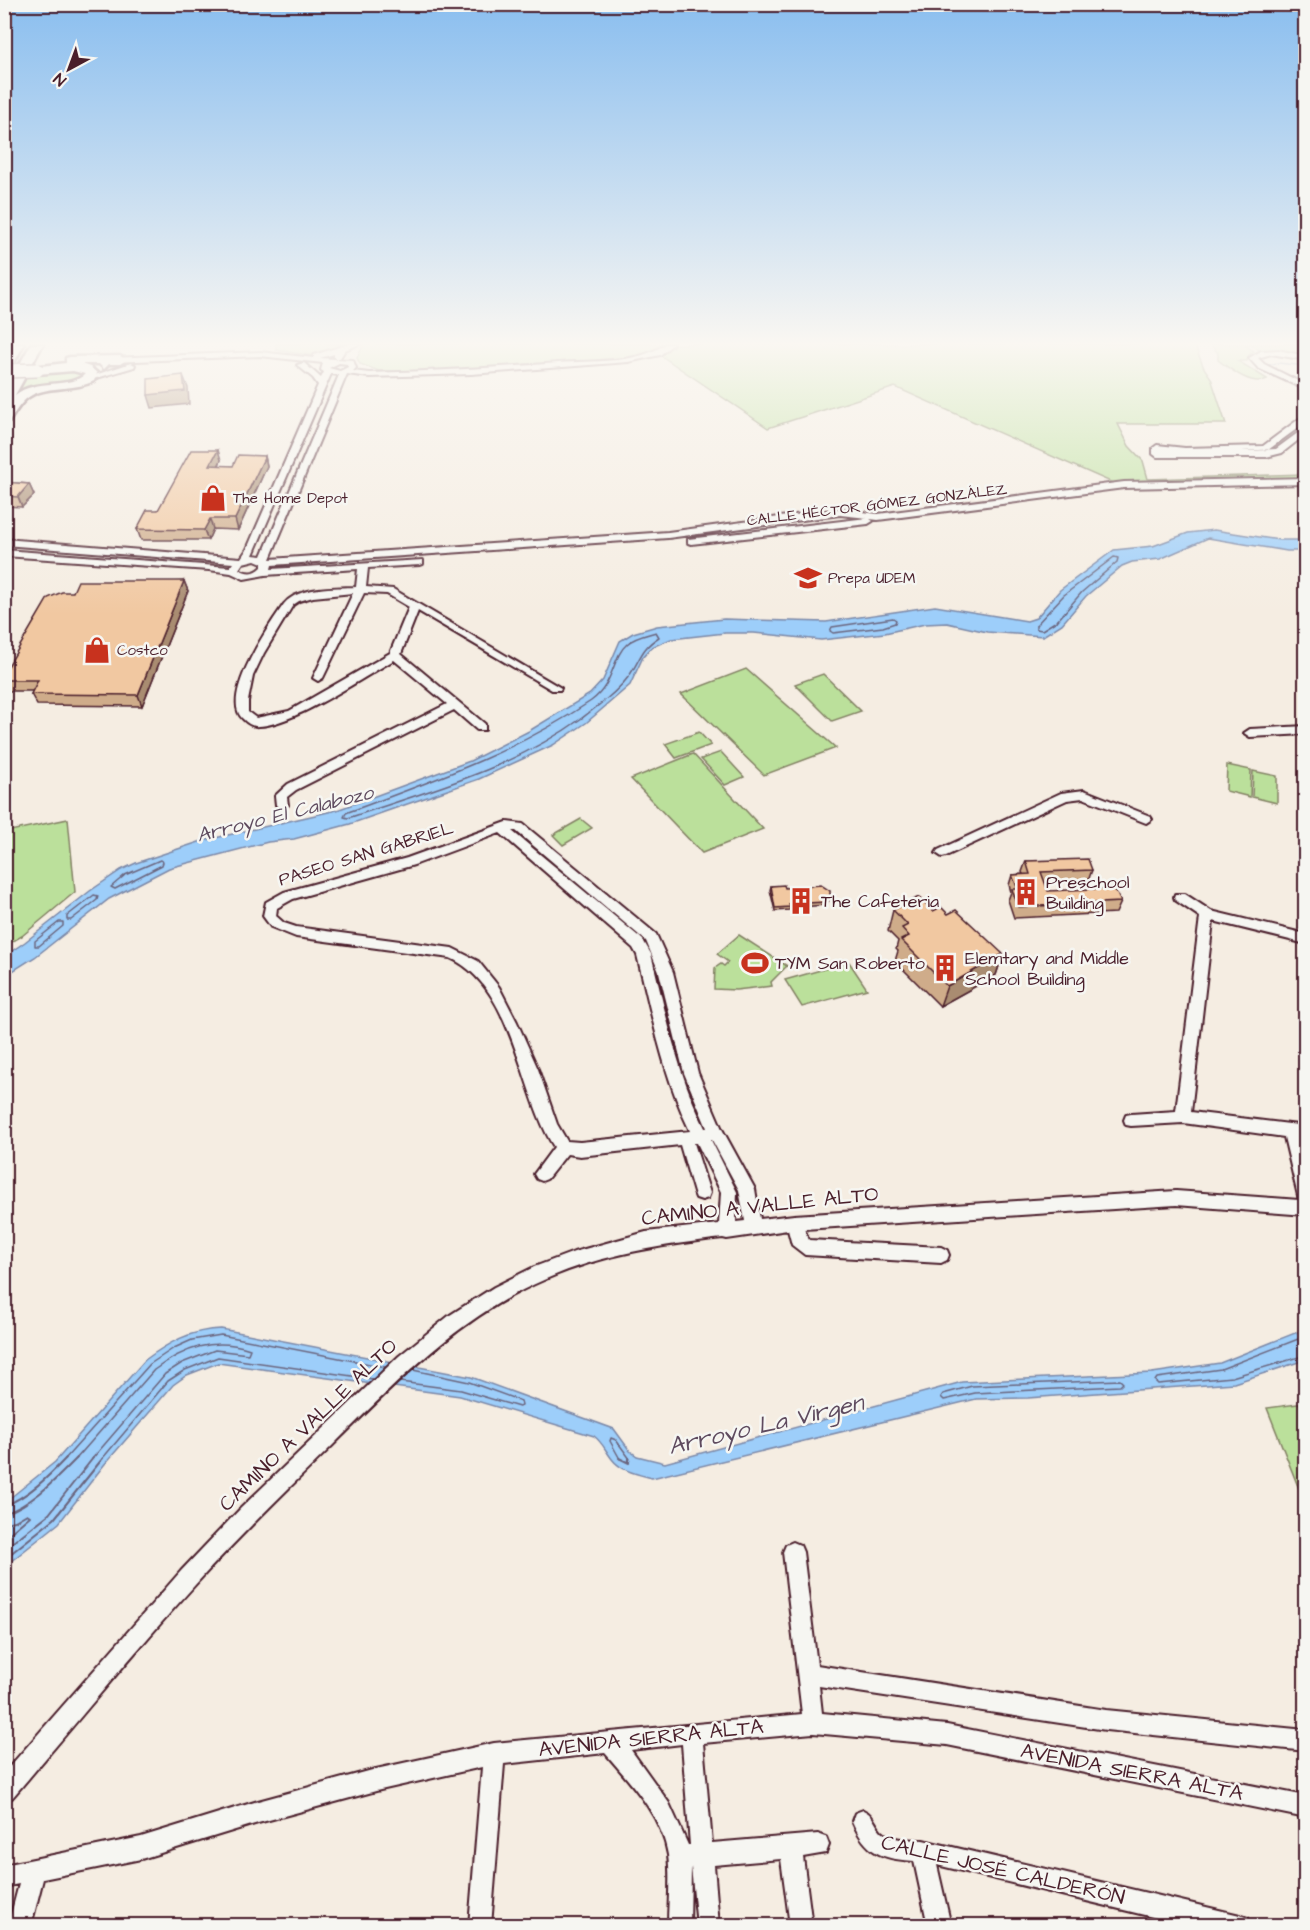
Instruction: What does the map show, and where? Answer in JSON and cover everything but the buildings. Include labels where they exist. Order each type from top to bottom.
[{"type":"street","points":[[233,570],[256,541],[302,434]]},
{"type":"street","points":[[4,553],[209,567],[233,570],[244,576],[265,564],[318,434]]},
{"type":"street","points":[[1284,434],[1265,448],[1185,451],[1157,448],[1157,454],[1266,454],[1279,451],[1299,434]]},
{"type":"street","name":"CALLE HÉCTOR GÓMEZ GONZÁLEZ","points":[[265,564],[678,542],[1084,493],[1143,488],[1148,485],[1305,481]]},
{"type":"street","name":"CALLE HÉCTOR GÓMEZ GONZÁLEZ","points":[[265,564],[363,566],[668,535],[844,512],[880,519]]},
{"type":"street","points":[[832,513],[845,514],[851,522]]},
{"type":"street","points":[[209,567],[217,563],[220,558],[244,549],[256,541]]},
{"type":"street","points":[[4,542],[242,560],[256,558],[265,564]]},
{"type":"street","points":[[318,678],[329,658],[363,566]]},
{"type":"street","points":[[350,567],[356,587]]},
{"type":"street","points":[[415,605],[395,656],[292,714],[258,723],[243,713],[246,681],[253,664],[290,602],[306,596],[356,587],[386,590],[415,605],[556,688]]},
{"type":"street","points":[[395,656],[481,727]]},
{"type":"street","points":[[282,805],[281,796],[292,787],[455,705]]},
{"type":"street","points":[[1250,733],[1305,730]]},
{"type":"street","points":[[942,853],[1065,796],[1075,794],[1084,794],[1146,819]]},
{"type":"street","name":"PASEO SAN GABRIEL","points":[[563,1147],[553,1134],[526,1056],[481,971],[452,953],[296,932],[276,924],[269,918],[268,912],[271,905],[279,899],[410,862],[501,828],[651,938],[666,972],[692,1073],[716,1132],[747,1189],[754,1228]]},
{"type":"street","name":"PASEO SAN GABRIEL","points":[[578,885],[638,944],[644,954],[673,1072],[682,1099],[729,1192],[727,1232]]},
{"type":"street","points":[[1180,897],[1207,915],[1305,939]]},
{"type":"street","points":[[1184,1117],[1207,915]]},
{"type":"street","points":[[638,944],[651,938]]},
{"type":"street","points":[[666,1037],[682,1035]]},
{"type":"street","points":[[1131,1120],[1184,1117],[1298,1132],[1305,1199]]},
{"type":"street","points":[[542,1174],[563,1147],[580,1149],[701,1136],[716,1132]]},
{"type":"street","points":[[685,1137],[702,1193]]},
{"type":"street","points":[[729,1192],[747,1189]]},
{"type":"street","name":"CAMINO A VALLE ALTO","points":[[4,1790],[188,1578],[248,1515],[379,1387],[405,1362],[456,1322],[491,1298],[540,1273],[574,1260],[646,1240],[727,1232],[794,1222],[1176,1198],[1305,1208]]},
{"type":"street","points":[[794,1222],[798,1240],[805,1247],[941,1255]]},
{"type":"street","points":[[793,1552],[813,1723]]},
{"type":"street","points":[[807,1674],[1106,1720],[1305,1741]]},
{"type":"street","name":"AVENIDA SIERRA ALTA","points":[[4,1876],[141,1848],[258,1812],[366,1783],[494,1754],[692,1732],[813,1723],[947,1735],[1305,1807]]},
{"type":"street","points":[[692,1732],[708,1926]]},
{"type":"street","points":[[609,1742],[643,1783],[672,1833],[679,1857],[679,1926]]},
{"type":"street","points":[[480,1926],[494,1754]]},
{"type":"street","name":"CALLE JOSÉ CALDERÓN","points":[[868,1829],[886,1847],[923,1851],[1240,1926]]},
{"type":"street","points":[[679,1857],[818,1845]]},
{"type":"street","points":[[791,1847],[801,1926]]},
{"type":"street","points":[[923,1851],[940,1926]]},
{"type":"street","points":[[19,1926],[35,1869]]},
{"type":"green space","points":[[1002,434],[1123,434],[1129,446],[1143,461],[1148,479],[1305,474],[1305,478],[1113,483]]},
{"type":"green space","points":[[746,669],[836,748],[764,775],[681,694]]},
{"type":"green space","points":[[823,674],[861,711],[832,721],[795,684]]},
{"type":"green space","points":[[699,732],[711,745],[676,758],[665,744]]},
{"type":"green space","points":[[721,752],[744,777],[725,785],[701,759]]},
{"type":"green space","points":[[693,754],[763,829],[702,853],[631,779]]},
{"type":"green space","points":[[1227,765],[1251,770],[1250,797],[1226,791]]},
{"type":"green space","points":[[1253,771],[1277,776],[1277,803],[1252,797]]},
{"type":"green space","points":[[68,819],[75,892],[22,936],[5,946],[5,832]]},
{"type":"green space","points":[[581,819],[592,828],[563,845],[553,835]]},
{"type":"green space","name":"TYM San Roberto","points":[[739,935],[787,966],[771,982],[772,986],[736,990],[714,989],[715,968],[721,964],[724,966],[728,962],[717,954]]},
{"type":"green space","points":[[849,962],[867,989],[802,1007],[785,980]]},
{"type":"green space","points":[[1306,1403],[1305,1504],[1267,1408]]},
{"type":"water","points":[[1214,530],[1279,540],[1305,540],[1305,551],[1287,551],[1208,538],[1160,559],[1132,562],[1122,566],[1086,596],[1062,624],[1043,636],[987,632],[947,623],[925,624],[885,633],[821,640],[754,633],[725,633],[671,639],[652,647],[643,657],[630,685],[586,723],[553,745],[479,779],[350,824],[294,839],[268,842],[169,868],[109,899],[35,957],[5,976],[5,956],[121,870],[202,841],[337,810],[470,761],[529,731],[590,694],[603,680],[620,641],[633,633],[657,626],[724,619],[826,622],[935,606],[1027,621],[1036,618],[1060,590],[1114,550],[1153,546],[1188,533]]},
{"type":"water","points":[[221,1329],[471,1377],[614,1429],[630,1451],[637,1456],[665,1463],[962,1382],[1152,1373],[1220,1363],[1305,1329],[1305,1360],[1234,1383],[1028,1398],[976,1399],[652,1478],[630,1472],[620,1466],[594,1436],[460,1396],[218,1363],[187,1375],[173,1385],[104,1465],[59,1523],[5,1566],[5,1502],[55,1462],[145,1360],[181,1338]]},
{"type":"place","name":"The Home Depot","points":[[213,498]]},
{"type":"place","name":"Prepa UDEM","points":[[808,578]]},
{"type":"place","name":"Costco","points":[[97,650]]},
{"type":"place","name":"Preschool Building","points":[[1026,892]]},
{"type":"place","name":"The Cafeteria","points":[[801,901]]},
{"type":"place","name":"TYM San Roberto","points":[[755,963]]},
{"type":"place","name":"Elemtary and Middle School Building","points":[[945,968]]},
{"type":"water label","name":"Arroyo El Calabozo","points":[[285,814]]},
{"type":"water label","name":"Arroyo La Virgen","points":[[766,1425]]}]
